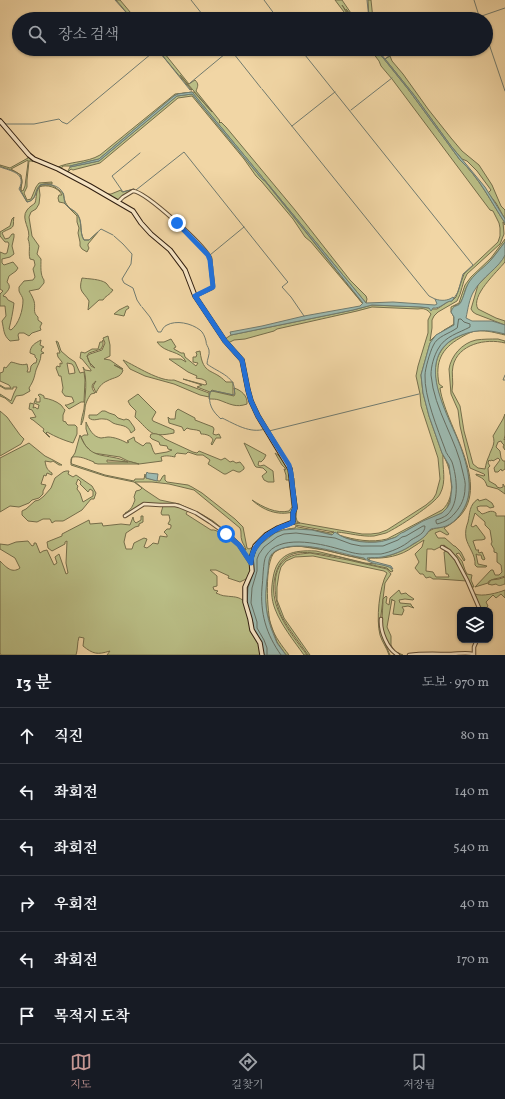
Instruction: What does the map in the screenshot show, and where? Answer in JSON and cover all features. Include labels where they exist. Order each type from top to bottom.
[{"type":"street","points":[[0,121],[34,159],[58,169],[133,211],[141,224],[170,250],[185,270],[195,296],[225,341],[242,360],[251,401],[258,416],[290,469],[295,508],[293,513],[293,522],[272,532],[259,542],[252,552],[252,570],[245,587],[245,602],[252,630],[260,643],[262,655]]},
{"type":"street","points":[[118,202],[133,191],[139,193],[163,210],[208,255],[210,260],[213,287],[195,296]]},
{"type":"street","points":[[125,516],[144,504],[179,506],[196,513],[232,538],[239,545],[251,563]]},
{"type":"street","points":[[442,547],[449,550],[456,559],[479,607]]},
{"type":"street","points":[[381,619],[381,626],[388,645],[393,652],[398,655]]},
{"type":"street","points":[[409,655],[474,654],[475,643]]},
{"type":"green space","points":[[116,0],[120,0],[130,12],[126,12]]},
{"type":"green space","points":[[335,0],[342,0],[350,12],[346,9],[347,12],[342,5],[346,12],[344,12]]},
{"type":"green space","points":[[368,0],[371,0],[372,12],[369,12]]},
{"type":"green space","points":[[163,56],[167,56],[189,84],[195,80],[196,81],[198,85],[196,91],[220,121],[219,122],[226,127],[295,210],[350,280],[366,296],[366,303],[192,92],[194,92],[212,112],[180,75],[191,90]]},
{"type":"green space","points":[[375,56],[382,56],[408,89],[460,160],[479,182],[505,223],[505,225],[503,222],[504,234],[500,244],[467,274],[457,301],[438,312],[432,320],[430,341],[443,331],[430,343],[421,375],[423,393],[429,416],[442,453],[449,465],[450,475],[449,468],[443,455],[444,479],[440,494],[431,504],[407,521],[386,533],[369,536],[337,532],[339,535],[357,540],[375,541],[387,539],[442,510],[447,505],[450,498],[451,486],[452,495],[447,508],[442,513],[396,537],[382,542],[362,542],[312,530],[288,529],[295,528],[296,526],[331,533],[334,532],[294,524],[300,523],[362,534],[379,533],[387,530],[426,505],[436,494],[440,479],[438,458],[421,406],[416,376],[428,333],[428,320],[431,314],[424,309],[372,307],[277,329],[245,339],[234,340],[228,343],[225,339],[231,335],[372,305],[437,309],[449,301],[452,301],[456,297],[464,274],[498,242],[500,236],[499,223],[493,211],[490,210],[381,66]]},
{"type":"green space","points":[[390,56],[392,61],[451,138],[462,151],[479,165],[492,185],[501,206],[505,210],[505,219],[496,203],[488,193],[491,190],[477,171],[467,161],[462,159],[451,146],[414,95],[385,59]]},
{"type":"green space","points":[[186,93],[174,96],[99,159],[70,166],[63,166],[60,170],[56,168],[67,164],[95,158],[175,94]]},
{"type":"green space","points":[[192,94],[265,181],[363,304],[311,242],[305,237],[293,219],[256,176],[244,159],[192,96],[178,98],[100,163],[73,170],[71,169],[67,173],[70,167],[99,161],[177,96]]},
{"type":"green space","points":[[29,156],[41,163],[29,161],[27,187],[24,193],[27,200],[31,199],[39,183],[52,182],[52,184],[40,185],[34,198],[27,202],[20,189],[22,185],[21,190],[23,191],[25,186],[28,160],[11,169],[21,175],[22,179],[21,176],[15,172],[0,165],[10,168]]},
{"type":"green space","points":[[41,185],[52,185],[63,193],[67,204],[79,217],[84,240],[89,240],[98,232],[88,244],[89,248],[87,252],[80,246],[77,216],[64,203],[59,202],[59,195],[62,195],[60,192],[52,187],[39,187]]},
{"type":"green space","points":[[39,187],[39,204],[36,209],[31,212],[29,217],[32,236],[39,246],[37,254],[41,259],[41,273],[44,283],[39,289],[29,291],[34,301],[35,313],[38,320],[42,323],[40,327],[41,330],[32,333],[29,336],[24,333],[19,333],[19,340],[10,341],[5,334],[2,321],[6,316],[5,306],[0,306],[0,294],[3,291],[0,289],[0,252],[5,254],[7,253],[9,244],[0,236],[0,232],[10,226],[14,217],[12,227],[2,233],[5,239],[14,234],[12,246],[14,254],[10,257],[2,259],[2,263],[4,265],[13,262],[18,268],[9,276],[7,282],[9,284],[9,288],[3,296],[14,303],[9,329],[11,330],[18,321],[22,308],[23,299],[19,291],[19,287],[24,281],[33,280],[35,277],[33,269],[35,265],[34,260],[30,259],[29,254],[29,232],[25,221],[25,213],[35,203]]},
{"type":"green space","points":[[134,189],[123,196],[118,202],[105,194],[111,194],[121,190],[122,192]]},
{"type":"green space","points":[[505,239],[505,242],[491,260],[469,282],[460,303],[454,306],[454,317],[451,312],[451,307],[459,303],[465,285],[471,277],[491,258]]},
{"type":"green space","points":[[505,254],[505,262],[481,291],[477,304],[478,309],[505,321],[505,325],[476,314],[471,309],[478,285],[499,263]]},
{"type":"green space","points":[[82,278],[104,282],[113,290],[103,300],[99,300],[88,310],[89,301],[81,289]]},
{"type":"green space","points":[[127,306],[129,308],[126,310],[124,316],[114,314],[119,310]]},
{"type":"green space","points":[[480,330],[496,331],[505,335],[481,331],[473,332],[453,342],[444,352],[439,363],[438,376],[439,384],[443,387],[440,388],[444,405],[466,462],[470,481],[469,499],[461,515],[455,520],[463,510],[469,491],[467,469],[441,400],[436,378],[437,358],[449,342],[460,336],[472,331]]},
{"type":"green space","points":[[108,336],[110,356],[104,359],[110,360],[123,369],[114,365],[123,370],[121,375],[102,384],[96,393],[93,386],[96,381],[93,384],[92,388],[95,393],[91,394],[87,401],[81,425],[86,388],[85,372],[83,367],[85,370],[91,370],[80,358],[81,352],[85,353],[92,349],[98,349],[100,342],[103,340],[101,349],[89,353],[87,356],[102,350],[105,343],[103,338]]},
{"type":"green space","points":[[171,339],[176,347],[174,349],[184,353],[185,357],[196,366],[198,363],[193,362],[193,357],[196,357],[196,352],[200,351],[201,359],[209,371],[226,382],[233,382],[233,395],[212,390],[210,392],[197,387],[202,385],[183,379],[205,385],[207,384],[206,381],[196,378],[197,376],[188,372],[169,359],[181,359],[186,362],[184,358],[160,346],[157,342],[164,342]]},
{"type":"green space","points":[[498,339],[505,341],[505,343],[490,341],[482,342],[474,344],[461,352],[456,358],[453,366],[452,391],[460,406],[464,431],[473,464],[478,468],[485,469],[494,444],[493,436],[505,414],[505,450],[501,441],[498,442],[496,447],[500,451],[501,458],[505,461],[505,469],[495,472],[494,468],[500,460],[498,458],[493,461],[489,460],[488,463],[490,466],[488,468],[489,481],[500,488],[503,487],[503,484],[505,487],[505,494],[498,489],[487,486],[484,480],[476,474],[485,475],[470,468],[460,426],[458,410],[451,394],[449,369],[452,359],[466,344],[476,340]]},
{"type":"green space","points":[[41,340],[40,345],[44,347],[41,351],[44,353],[41,354],[34,379],[29,388],[30,391],[23,395],[16,396],[12,404],[0,396],[0,394],[11,401],[17,387],[13,387],[13,389],[5,389],[0,386],[11,388],[9,385],[0,381],[0,373],[3,372],[4,367],[6,368],[11,362],[21,365],[27,364],[27,372],[30,372],[31,366],[36,363],[37,359],[35,355],[30,353],[31,348]]},
{"type":"green space","points":[[56,341],[58,342],[61,351],[75,362],[80,373],[84,372],[84,402],[81,402],[69,409],[65,405],[74,402],[72,397],[65,396],[62,392],[63,388],[61,376],[59,376],[56,368],[57,366],[60,367],[60,363],[62,364],[57,353],[60,353]],"holes":[[[67,363],[72,364],[75,373],[69,374]]]},
{"type":"green space","points":[[123,360],[162,379],[174,380],[209,393],[209,397],[200,395],[174,384],[145,376],[130,369]]},
{"type":"green space","points":[[234,388],[244,394],[247,404],[236,406],[218,400],[209,399],[210,392],[212,391],[234,396]]},
{"type":"green space","points":[[40,394],[44,396],[44,398],[53,400],[61,405],[65,410],[63,421],[68,425],[75,425],[77,427],[77,434],[73,443],[47,432],[46,433],[49,437],[43,431],[44,429],[30,418],[36,417],[32,410],[29,409],[30,403],[34,404],[33,408],[35,407],[38,409],[39,405],[34,403],[36,398],[36,402],[40,402],[40,397],[38,395]]},
{"type":"green space","points":[[138,394],[156,412],[152,419],[153,421],[174,430],[174,433],[160,435],[155,434],[148,430],[135,417],[136,411],[128,401]]},
{"type":"green space","points":[[178,409],[195,418],[195,420],[213,427],[213,434],[219,434],[221,438],[216,438],[212,445],[213,440],[208,435],[201,434],[200,431],[187,428],[184,431],[182,427],[169,423],[168,417],[170,419],[175,419],[176,411]]},
{"type":"green space","points":[[0,411],[7,417],[24,439],[21,444],[0,456]]},
{"type":"green space","points":[[102,411],[115,415],[124,420],[129,420],[135,430],[131,433],[128,428],[108,420],[93,420],[89,418],[89,415],[97,415]]},
{"type":"green space","points":[[86,422],[92,432],[101,438],[108,437],[127,443],[129,442],[127,441],[134,437],[135,441],[143,446],[146,443],[150,443],[155,454],[172,450],[168,449],[167,446],[160,445],[159,442],[150,437],[151,434],[157,434],[193,452],[197,453],[199,451],[221,460],[225,458],[230,462],[240,462],[244,469],[240,472],[233,470],[224,474],[208,464],[210,460],[203,455],[188,452],[186,454],[177,453],[175,457],[161,457],[162,461],[139,464],[120,457],[93,453],[85,445],[81,437],[88,435]]},
{"type":"green space","points":[[80,435],[84,444],[94,453],[139,464],[98,464],[83,458],[72,457],[75,453]],"holes":[[[107,460],[128,462],[107,462]]]},
{"type":"green space","points":[[29,443],[45,456],[62,465],[59,465],[53,461],[45,461],[47,468],[52,475],[47,473],[46,476],[44,475],[41,484],[46,485],[43,494],[39,498],[32,500],[29,503],[19,507],[10,506],[0,512],[0,458]]},
{"type":"green space","points":[[244,443],[266,455],[261,462],[259,461],[258,465],[264,465],[273,471],[274,482],[264,480],[262,476],[267,472],[263,468],[255,466]]},
{"type":"green space","points":[[275,453],[289,468],[294,507],[293,512],[276,513],[261,507],[252,500],[279,512],[289,511],[292,507],[289,480],[286,480],[284,469],[286,470]]},
{"type":"green space","points":[[71,463],[105,475],[134,481],[135,479],[144,479],[145,474],[146,478],[160,481],[165,475],[165,480],[167,482],[192,487],[202,493],[243,527],[247,548],[249,549],[253,547],[250,561],[240,545],[210,521],[179,505],[144,504],[126,515],[125,513],[132,508],[136,491],[142,488],[134,482],[105,476],[71,465]],"holes":[[[135,482],[169,484],[194,490],[240,528],[241,539],[246,550],[238,541],[213,521],[179,504],[160,500]]]},
{"type":"green space","points":[[69,471],[68,474],[73,477],[76,475],[92,486],[96,493],[94,499],[91,499],[82,510],[63,521],[55,521],[52,523],[50,519],[43,519],[37,522],[28,521],[22,515],[22,511],[44,496],[51,488],[55,478],[63,472]],"holes":[[[78,479],[81,482],[80,484],[88,492],[90,489],[93,491],[93,496],[83,502],[76,484]]]},
{"type":"green space","points":[[292,476],[294,478],[297,505],[297,521],[300,523],[294,520]]},
{"type":"green space","points":[[478,499],[479,501],[486,499],[492,503],[494,507],[477,507],[478,511],[482,514],[492,511],[496,513],[496,516],[505,516],[505,576],[475,587],[491,570],[493,570],[495,575],[499,575],[502,572],[501,565],[497,562],[497,553],[494,552],[491,544],[490,530],[485,525],[485,522],[475,513],[471,526],[473,527],[476,525],[485,539],[473,541],[476,550],[479,550],[479,553],[482,552],[485,559],[482,559],[481,555],[476,554],[478,564],[487,566],[486,567],[477,567],[475,565],[474,558],[467,541],[466,530],[470,509]]},
{"type":"green space","points":[[175,505],[188,510],[186,514],[211,530],[218,532],[226,541],[231,538],[247,557],[251,572],[248,578],[240,582],[228,578],[229,576],[216,570],[210,570],[217,576],[217,586],[213,587],[214,590],[218,591],[216,593],[223,596],[238,598],[245,602],[258,640],[261,655],[107,655],[110,651],[95,653],[90,651],[83,646],[84,638],[79,637],[76,655],[1,655],[0,561],[12,570],[17,570],[20,568],[15,558],[0,549],[0,544],[8,545],[16,542],[28,541],[32,546],[36,543],[40,553],[47,550],[54,565],[57,563],[55,557],[59,554],[66,574],[68,573],[66,563],[67,541],[65,544],[52,551],[48,548],[47,542],[62,536],[62,534],[89,520],[90,524],[102,523],[103,526],[121,524],[130,525],[133,517],[136,523],[141,520],[141,516],[143,516],[143,522],[139,524],[139,526],[126,533],[124,542],[126,549],[132,549],[134,543],[144,538],[147,539],[144,547],[147,548],[153,543],[158,544],[160,536],[167,537],[164,532],[171,527],[171,525],[168,524],[170,520],[169,515],[162,515],[161,513],[163,506]]},
{"type":"green space","points":[[451,523],[444,528],[449,534],[447,535],[440,531],[435,533],[438,538],[445,538],[461,552],[465,560],[464,561],[459,553],[456,554],[462,561],[467,574],[472,575],[471,580],[474,587],[472,587],[452,552],[444,545],[434,550],[427,549],[426,571],[433,572],[436,577],[449,577],[448,574],[446,574],[444,552],[447,551],[454,559],[467,581],[433,579],[430,577],[426,578],[423,574],[420,574],[415,568],[419,562],[415,554],[422,547],[424,540],[398,555],[370,558],[369,560],[367,558],[386,556],[398,552],[417,542],[430,530]]},
{"type":"green space","points":[[274,534],[261,544],[255,552],[247,601],[253,623],[253,629],[261,642],[263,655],[251,626],[247,608],[246,587],[250,578],[251,562],[255,550],[264,540]]},
{"type":"green space","points":[[301,547],[316,548],[347,555],[324,550]]},
{"type":"green space","points":[[300,551],[316,551],[365,563],[377,563],[390,567],[393,571],[391,572],[387,568],[369,564],[339,557],[313,553],[297,553],[290,555],[284,560],[276,573],[274,596],[281,617],[307,655],[304,655],[288,633],[278,615],[272,598],[272,582],[275,570],[282,558]]},
{"type":"green space","points":[[274,553],[269,566],[267,588],[270,622],[265,598],[268,564]]},
{"type":"green space","points":[[310,553],[387,569],[391,574],[385,583],[380,623],[390,655],[381,638],[378,621],[380,595],[387,573],[384,571],[313,556],[295,557],[286,561],[281,567],[277,587],[277,600],[284,618],[310,655],[308,655],[282,617],[277,603],[275,586],[278,570],[286,559],[295,555]]},
{"type":"green space","points":[[350,556],[364,558],[366,560]]},
{"type":"green space","points":[[505,577],[505,584],[500,586],[496,584],[488,584],[491,580]]},
{"type":"green space","points":[[399,590],[401,594],[406,593],[414,599],[399,600],[400,603],[411,604],[414,608],[408,606],[402,607],[404,610],[402,615],[393,614],[395,601],[392,599],[387,627],[391,636],[391,645],[394,651],[387,642],[383,632],[383,599],[386,596],[387,597],[386,603],[389,605],[390,598]]},
{"type":"green space","points":[[505,590],[505,598],[501,594],[496,598],[493,595],[486,602],[487,607],[480,607],[475,594],[486,595]]},
{"type":"green space","points":[[273,632],[289,655],[286,655],[277,642]]},
{"type":"water","points":[[382,56],[414,95],[451,146],[485,187],[505,219],[505,223],[479,182],[460,160],[408,89]]},
{"type":"water","points":[[192,92],[366,303],[393,302],[435,305],[437,304],[435,299],[444,300],[453,297],[454,298],[452,301],[433,308],[431,311],[429,308],[421,307],[372,305],[231,335],[230,332],[360,306],[363,303],[265,181],[192,94],[177,96],[99,161],[70,167],[99,159],[174,96]]},
{"type":"water","points":[[505,242],[505,255],[503,259],[477,286],[472,294],[466,318],[472,321],[492,321],[505,325],[505,334],[492,331],[474,331],[462,335],[455,338],[443,348],[437,361],[436,375],[438,390],[443,406],[461,448],[468,476],[468,497],[462,512],[447,526],[431,529],[425,536],[402,551],[382,557],[367,558],[368,560],[391,566],[393,569],[367,561],[364,558],[313,547],[292,546],[274,552],[270,556],[266,607],[271,628],[277,643],[286,655],[263,655],[261,642],[253,629],[253,623],[247,604],[248,588],[253,574],[253,558],[255,552],[261,544],[275,533],[283,530],[296,529],[312,530],[332,535],[335,532],[346,538],[360,542],[381,542],[396,537],[423,521],[442,513],[450,503],[452,487],[449,465],[442,453],[429,416],[423,393],[421,375],[430,343],[436,335],[454,325],[454,317],[451,312],[452,309],[461,302],[472,278],[491,260]]},
{"type":"water","points":[[147,472],[158,474],[157,481],[146,478]]},
{"type":"waterway","points":[[115,0],[126,12]]},
{"type":"waterway","points":[[191,0],[200,12]]},
{"type":"waterway","points":[[264,0],[273,12]]},
{"type":"waterway","points":[[367,0],[368,12]]},
{"type":"waterway","points":[[474,0],[478,12]]},
{"type":"waterway","points":[[493,12],[505,8]]},
{"type":"waterway","points":[[0,118],[6,124],[34,124],[59,119],[67,124],[149,56]]},
{"type":"waterway","points":[[163,56],[190,90]]},
{"type":"waterway","points":[[190,83],[223,56]]},
{"type":"waterway","points":[[236,56],[261,88]]},
{"type":"waterway","points":[[306,56],[473,265],[463,274],[458,292],[454,298]]},
{"type":"waterway","points":[[385,59],[389,56]]},
{"type":"waterway","points":[[493,56],[505,91]]},
{"type":"waterway","points":[[351,110],[392,78]]},
{"type":"waterway","points":[[262,89],[429,296],[435,299]]},
{"type":"waterway","points":[[292,126],[335,92]]},
{"type":"waterway","points":[[136,190],[184,152],[288,282],[282,287],[304,316]]},
{"type":"waterway","points":[[134,189],[123,192],[112,176],[140,153]]},
{"type":"waterway","points":[[0,167],[19,176],[21,179],[19,189],[27,202],[34,198],[40,185],[46,184],[59,188],[64,194],[66,205],[78,215],[84,240],[89,240],[101,229],[113,235]]},
{"type":"waterway","points":[[210,255],[244,227]]},
{"type":"waterway","points":[[114,236],[132,254],[131,264],[122,279],[124,283],[133,288],[137,300],[141,306]]},
{"type":"waterway","points":[[142,307],[150,317],[158,332],[161,332],[164,327],[171,323],[184,323],[201,331],[209,350],[207,364],[226,376],[233,384],[234,389],[234,395],[215,391],[210,392],[210,404],[213,410],[221,419],[222,418],[243,428],[254,430],[265,429]]},
{"type":"waterway","points":[[505,375],[503,380],[505,380]]},
{"type":"waterway","points":[[269,431],[419,394]]},
{"type":"route","points":[[177,223],[208,255],[210,260],[213,287],[195,296],[225,341],[242,360],[251,401],[258,416],[289,465],[291,473],[295,508],[293,513],[293,522],[266,535],[252,552],[251,563],[236,541],[226,534]]}]
